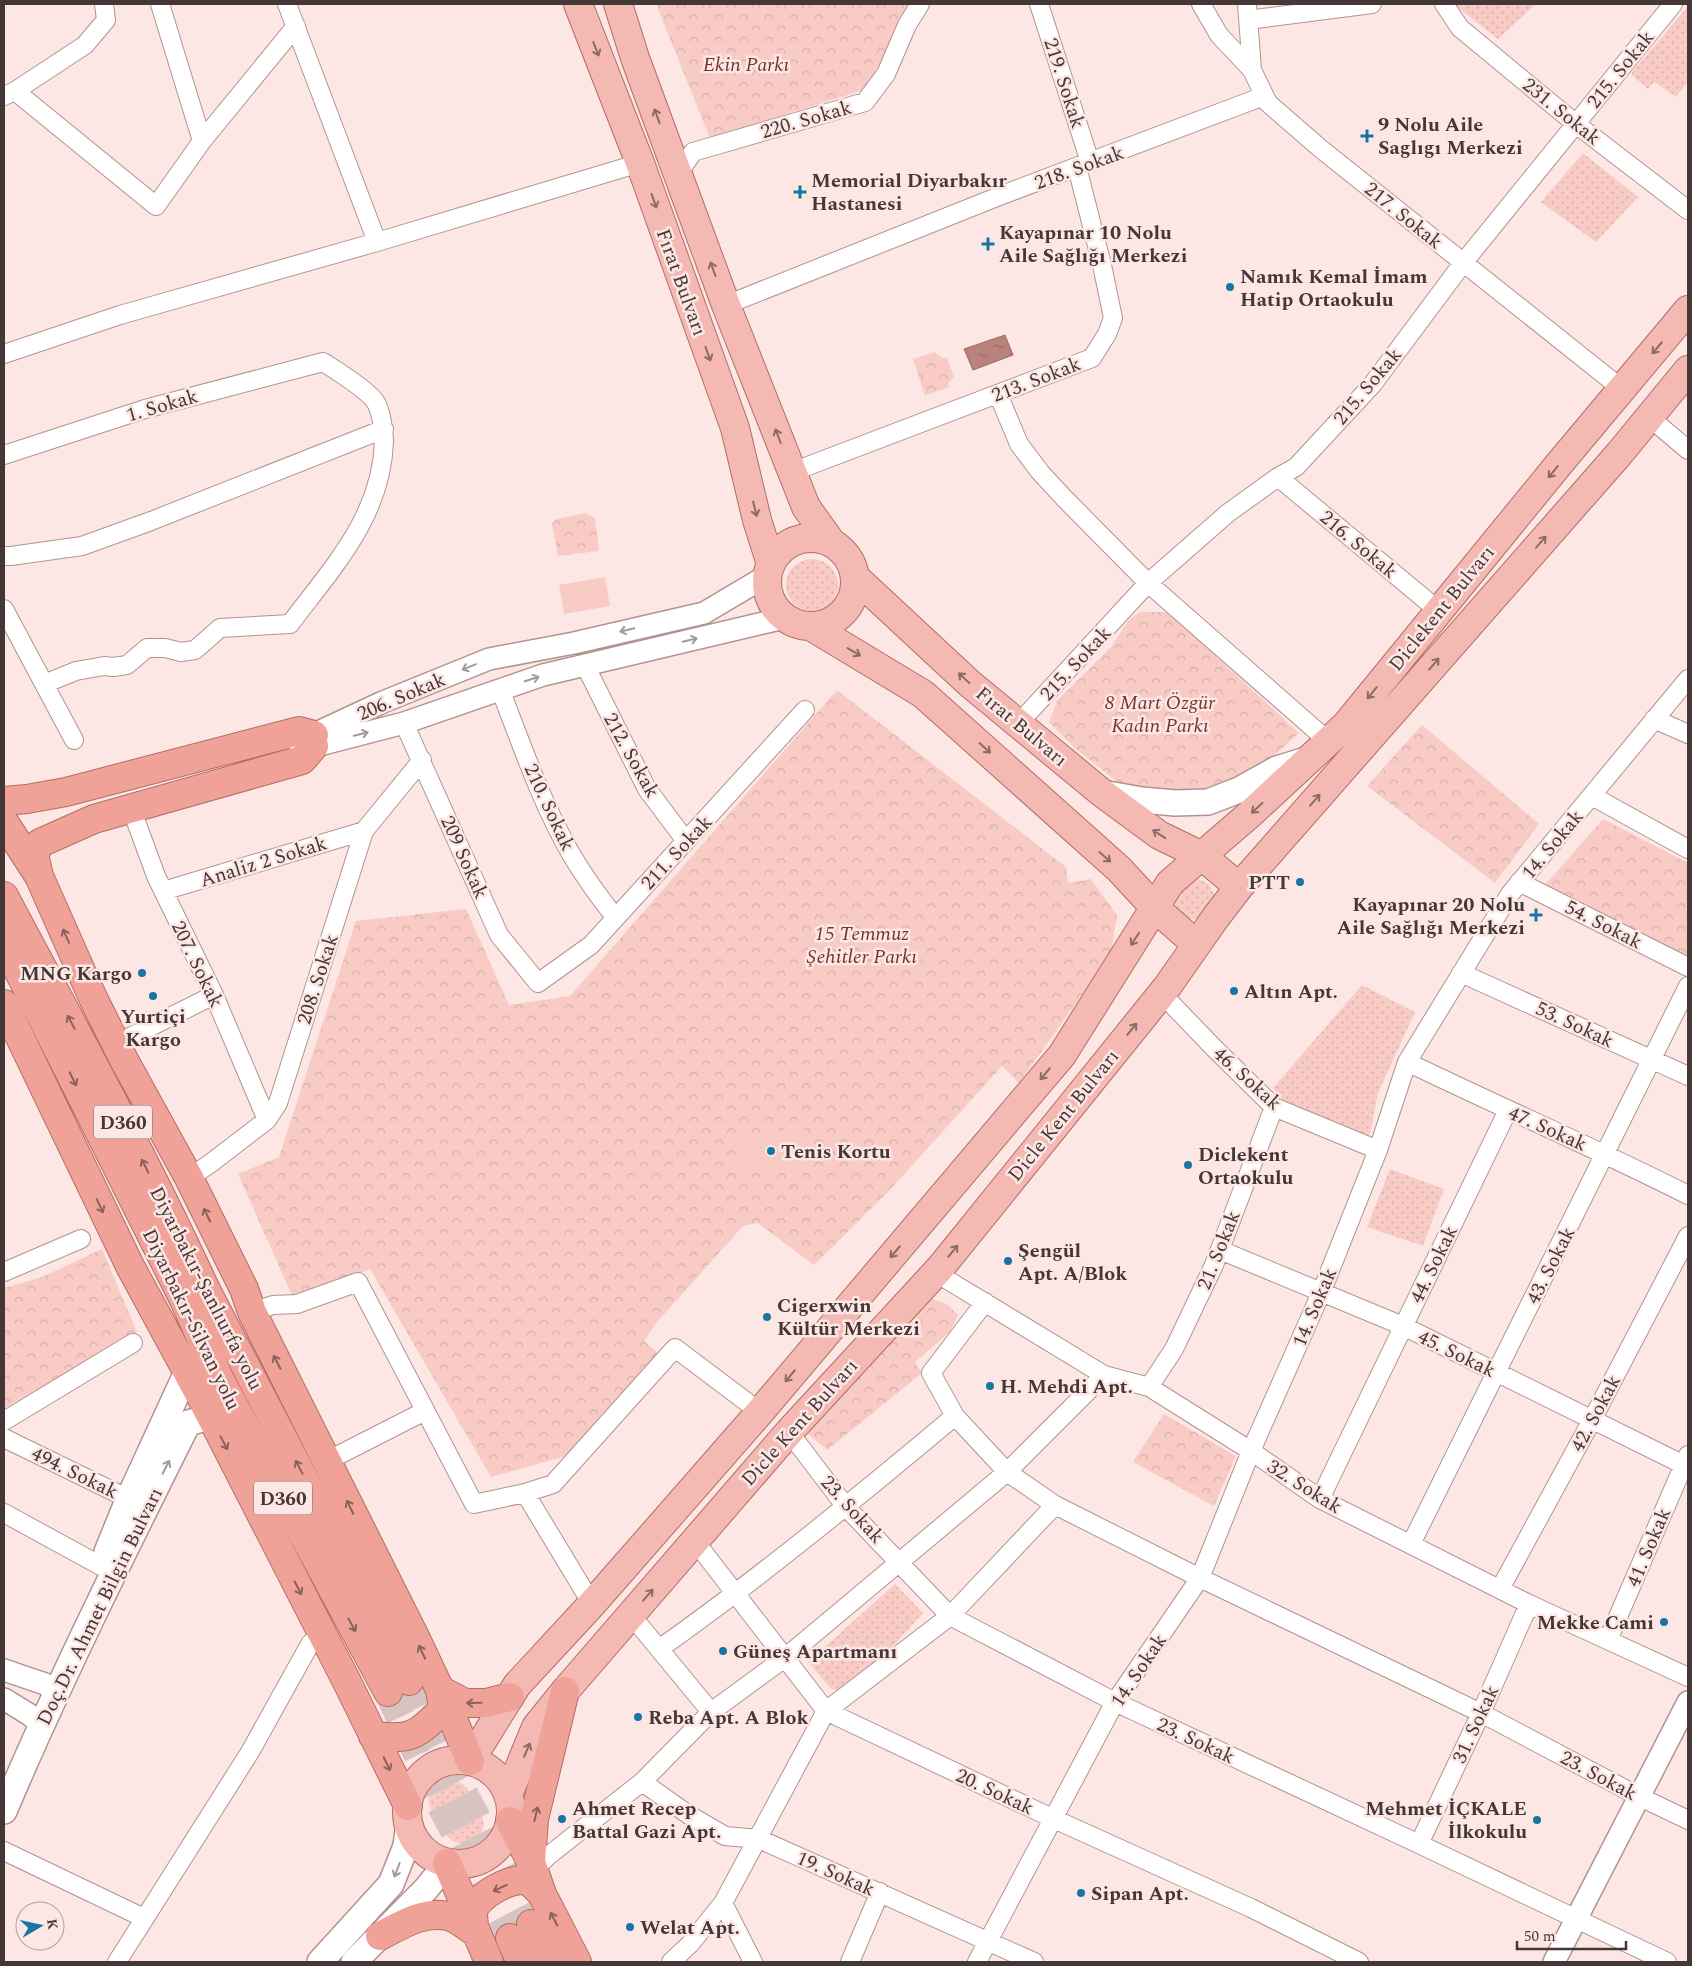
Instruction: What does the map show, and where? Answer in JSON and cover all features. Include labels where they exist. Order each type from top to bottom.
[{"type":"highway","points":[[4,801],[66,792],[299,731],[314,740],[302,760],[94,819],[40,843],[34,854],[39,876]]},
{"type":"highway","points":[[4,822],[39,876],[93,998],[120,1052],[190,1178],[244,1289],[252,1312],[440,1690],[470,1761]]},
{"type":"highway","name":"Diyarbakır-Şanlıurfa yolu","points":[[4,896],[98,1072],[238,1351],[399,1686]]},
{"type":"highway","name":"Diyarbakır-Silvan yolu","points":[[4,942],[185,1302],[219,1378],[399,1686]]},
{"type":"highway","points":[[6,1014],[43,1083],[101,1209],[322,1633],[373,1736],[408,1814]]},
{"type":"highway","points":[[120,1052],[238,1351]]},
{"type":"highway","points":[[43,1083],[185,1302]]},
{"type":"highway","points":[[440,1690],[465,1703],[486,1702],[510,1696]]},
{"type":"highway","points":[[373,1736],[402,1738],[416,1734],[443,1709],[440,1690]]},
{"type":"highway","points":[[475,1932],[473,1911],[481,1899],[500,1886],[523,1880],[532,1884],[535,1875],[534,1819],[565,1691]]},
{"type":"highway","points":[[510,1821],[577,1962]]},
{"type":"highway","points":[[447,1863],[488,1962]]},
{"type":"highway","points":[[380,1936],[410,1920],[432,1916],[451,1917],[475,1932]]},
{"type":"highway","points":[[521,1942],[551,1962]]},
{"type":"main road","name":"Fırat Bulvarı","points":[[578,4],[640,163],[735,428],[769,570]]},
{"type":"main road","name":"Fırat Bulvarı","points":[[618,4],[635,58],[726,306],[806,507],[831,542]]},
{"type":"main road","name":"Diclekent Bulvarı","points":[[1170,883],[1346,725],[1688,310]]},
{"type":"main road","name":"Diclekent Bulvarı","points":[[1216,916],[1239,887],[1620,454],[1688,370]]},
{"type":"main road","points":[[816,538],[831,542],[843,551],[851,563],[855,577],[855,592],[849,606],[839,617],[827,624],[812,627],[798,625],[784,618],[771,602],[768,592],[769,570],[776,554],[788,544],[801,539],[816,538]]},
{"type":"main road","name":"Fırat Bulvarı","points":[[855,577],[969,683],[1102,793],[1159,835],[1202,856],[1239,887]]},
{"type":"main road","name":"Fırat Bulvarı","points":[[812,627],[923,694],[1119,869],[1155,908],[1196,944]]},
{"type":"main road","points":[[1102,793],[1142,800],[1175,803],[1208,802],[1239,790],[1277,769],[1319,750]]},
{"type":"main road","name":"Dicle Kent Bulvarı","points":[[470,1761],[517,1685],[592,1604],[760,1412],[1062,1055],[1170,883]]},
{"type":"main road","name":"Dicle Kent Bulvarı","points":[[508,1794],[536,1727],[565,1691],[789,1432],[936,1273],[1161,993],[1216,916]]},
{"type":"main road","name":"Doç.Dr. Ahmet Bilgin Bulvarı","points":[[51,1688],[109,1580],[187,1372]]},
{"type":"main road","name":"Doç.Dr. Ahmet Bilgin Bulvarı","points":[[4,1811],[36,1720],[101,1566],[137,1503],[188,1423],[210,1417]]},
{"type":"main road","name":"Doç.Dr. Ahmet Bilgin Bulvarı","points":[[4,1771],[36,1720]]},
{"type":"main road","points":[[320,1962],[391,1884],[406,1846],[408,1814],[412,1792],[419,1780],[429,1770],[442,1763],[456,1760],[470,1761],[486,1768],[500,1779],[508,1794],[511,1808],[510,1821],[501,1844],[493,1852],[471,1863],[459,1864],[447,1863],[434,1858],[424,1850],[415,1839],[408,1814]]},
{"type":"main road","points":[[354,1962],[426,1889],[447,1863]]},
{"type":"street","points":[[104,4],[106,20],[86,45],[10,94],[156,206],[202,141],[296,26]]},
{"type":"street","points":[[160,4],[202,141]]},
{"type":"street","points":[[287,4],[377,242]]},
{"type":"street","name":"220. Sokak","points":[[678,174],[693,152],[865,102],[886,74],[907,25],[920,4]]},
{"type":"street","name":"219. Sokak","points":[[1039,4],[1083,165]]},
{"type":"street","points":[[1200,4],[1220,35],[1252,70]]},
{"type":"street","points":[[1247,12],[1372,4]]},
{"type":"street","name":"231. Sokak","points":[[1444,4],[1460,28],[1576,124],[1688,210]]},
{"type":"street","name":"215. Sokak","points":[[1018,724],[1148,583],[1228,513],[1278,476],[1296,467],[1372,385],[1463,263],[1673,4]]},
{"type":"street","name":"217. Sokak","points":[[1247,12],[1252,70],[1268,104],[1321,149],[1622,389]]},
{"type":"street","name":"218. Sokak","points":[[726,306],[1083,165],[1264,96]]},
{"type":"street","points":[[4,354],[120,315],[377,242],[640,163]]},
{"type":"street","name":"213. Sokak","points":[[792,472],[1092,358],[1107,334],[1113,318],[1083,165]]},
{"type":"street","name":"1. Sokak","points":[[4,455],[154,406],[323,362],[346,376],[375,402],[384,429]]},
{"type":"street","points":[[998,394],[1019,444],[1040,472],[1148,583],[1319,750]]},
{"type":"street","points":[[1649,417],[1688,450]]},
{"type":"street","points":[[4,556],[82,546],[152,522],[384,429],[383,464],[371,506],[336,565],[290,624],[220,628],[195,650],[181,652],[165,648],[147,648],[126,665],[113,668],[104,666],[76,671],[44,684]]},
{"type":"street","name":"216. Sokak","points":[[1278,476],[1439,611]]},
{"type":"street","name":"206. Sokak","points":[[314,740],[383,702],[489,659],[704,613],[769,570]]},
{"type":"street","points":[[4,610],[74,740]]},
{"type":"street","name":"206. Sokak","points":[[30,821],[119,791],[314,740],[404,723],[543,675],[784,618]]},
{"type":"street","name":"212. Sokak","points":[[585,665],[648,789],[686,841]]},
{"type":"street","name":"14. Sokak","points":[[977,1962],[1115,1702],[1200,1578],[1252,1451],[1321,1293],[1378,1150],[1407,1062],[1510,894],[1688,679]]},
{"type":"street","name":"210. Sokak","points":[[500,689],[536,781],[570,852],[591,886],[614,917]]},
{"type":"street","name":"211. Sokak","points":[[538,983],[591,945],[614,917],[805,710]]},
{"type":"street","points":[[1654,720],[1688,734]]},
{"type":"street","name":"209 Sokak","points":[[404,723],[499,935],[538,983]]},
{"type":"street","name":"208. Sokak","points":[[190,1178],[267,1120],[278,1104],[364,832],[422,760]]},
{"type":"street","points":[[1592,796],[1688,849]]},
{"type":"street","name":"207. Sokak","points":[[132,808],[163,891],[214,995],[267,1120]]},
{"type":"street","name":"Analiz 2 Sokak","points":[[163,891],[364,832]]},
{"type":"street","name":"54. Sokak","points":[[1519,882],[1688,967]]},
{"type":"street","name":"53. Sokak","points":[[1462,973],[1688,1076]]},
{"type":"street","name":"43. Sokak","points":[[1410,1544],[1606,1154],[1688,986]]},
{"type":"street","name":"46. Sokak","points":[[1161,993],[1274,1107],[1378,1150]]},
{"type":"street","points":[[120,1052],[214,995]]},
{"type":"street","name":"47. Sokak","points":[[1407,1062],[1606,1154],[1688,1195]]},
{"type":"street","name":"21. Sokak","points":[[1149,1387],[1174,1348],[1220,1250],[1274,1107]]},
{"type":"street","name":"44. Sokak","points":[[1320,1499],[1508,1110]]},
{"type":"street","name":"42. Sokak","points":[[1500,1589],[1592,1420],[1688,1236]]},
{"type":"street","points":[[4,1272],[81,1239]]},
{"type":"street","name":"45. Sokak","points":[[1220,1250],[1403,1326],[1592,1420],[1686,1462]]},
{"type":"street","name":"32. Sokak","points":[[936,1273],[1104,1375],[1149,1387],[1252,1451],[1320,1499],[1529,1604],[1688,1677]]},
{"type":"street","points":[[252,1312],[273,1305],[297,1304],[358,1282],[474,1504],[525,1493],[553,1484],[675,1348],[760,1412]]},
{"type":"street","name":"23. Sokak","points":[[985,1302],[931,1373],[955,1416],[1007,1472],[1055,1504],[1200,1578],[1481,1714],[1688,1820]]},
{"type":"street","points":[[4,1421],[133,1343]]},
{"type":"street","points":[[535,1875],[548,1856],[642,1782],[711,1712],[786,1657],[1007,1472],[1104,1375]]},
{"type":"street","points":[[327,1462],[425,1411]]},
{"type":"street","points":[[659,1649],[735,1595],[846,1507],[955,1416]]},
{"type":"street","name":"23. Sokak","points":[[789,1432],[846,1507],[900,1561],[950,1616],[1115,1702],[1667,1962]]},
{"type":"street","name":"494. Sokak","points":[[4,1438],[137,1503]]},
{"type":"street","name":"41. Sokak","points":[[1608,1640],[1686,1462]]},
{"type":"street","points":[[525,1493],[592,1604]]},
{"type":"street","points":[[671,1962],[690,1944],[722,1903],[759,1838],[826,1711],[950,1616],[1055,1504]]},
{"type":"street","points":[[4,1513],[101,1566]]},
{"type":"street","name":"20. Sokak","points":[[694,1540],[826,1711],[1054,1819],[1251,1908],[1359,1962]]},
{"type":"street","name":"31. Sokak","points":[[1419,1844],[1481,1714],[1529,1604]]},
{"type":"street","points":[[631,1614],[711,1712]]},
{"type":"street","points":[[117,1962],[250,1752],[310,1644],[322,1633]]},
{"type":"street","points":[[4,1670],[51,1688]]},
{"type":"street","points":[[4,1700],[36,1720]]},
{"type":"street","points":[[1554,1962],[1578,1919],[1688,1702]]},
{"type":"street","name":"19. Sokak","points":[[642,1782],[689,1815],[726,1836],[759,1838],[1034,1962]]},
{"type":"street","points":[[4,1851],[144,1918]]},
{"type":"street","points":[[850,1962],[880,1892]]},
{"type":"street","points":[[722,1903],[753,1962]]},
{"type":"green space","name":"Ekin Parkı","points":[[656,4],[915,4],[878,67],[870,88],[710,138]]},
{"type":"green space","points":[[1456,4],[1536,4],[1498,39],[1456,6]]},
{"type":"green space","points":[[1688,6],[1688,82],[1676,97],[1654,82],[1648,89],[1631,74]]},
{"type":"green space","points":[[1583,153],[1638,197],[1596,242],[1541,202]]},
{"type":"green space","points":[[934,352],[942,358],[947,358],[954,377],[948,383],[949,387],[925,396],[913,359]]},
{"type":"green space","points":[[586,513],[595,518],[599,551],[558,556],[552,524],[556,519]]},
{"type":"green space","points":[[807,559],[817,559],[826,563],[834,571],[838,585],[834,599],[826,607],[817,611],[807,611],[798,607],[790,599],[786,590],[786,580],[790,571],[798,563]]},
{"type":"green space","points":[[605,577],[610,606],[564,614],[559,585]]},
{"type":"green space","name":"8 Mart Özgür Kadın Parkı","points":[[1140,612],[1168,612],[1299,733],[1247,780],[1214,794],[1126,789],[1075,748],[1049,722],[1057,701],[1112,646],[1128,621]]},
{"type":"green space","name":"15 Temmuz Şehitler Parkı","points":[[837,690],[1066,867],[1068,883],[1091,879],[1117,915],[1111,954],[1019,1083],[1002,1066],[888,1192],[814,1265],[758,1223],[743,1226],[657,1322],[644,1341],[661,1356],[566,1456],[491,1477],[370,1269],[294,1300],[238,1174],[279,1157],[356,921],[466,909],[509,1005],[570,996]]},
{"type":"green space","points":[[1422,725],[1539,824],[1495,883],[1367,786]]},
{"type":"green space","points":[[1603,819],[1688,863],[1688,957],[1545,885]]},
{"type":"green space","points":[[1197,878],[1209,884],[1215,896],[1203,918],[1192,919],[1180,913],[1174,899],[1190,879]]},
{"type":"green space","points":[[1362,985],[1415,1012],[1378,1093],[1370,1134],[1359,1137],[1285,1103],[1273,1088]]},
{"type":"green space","name":"Tenis Kortu","points":[[804,1127],[809,1165],[739,1175],[733,1137]]},
{"type":"green space","points":[[1390,1169],[1444,1189],[1423,1246],[1367,1227]]},
{"type":"green space","points":[[102,1249],[137,1332],[4,1408],[4,1288],[42,1277]]},
{"type":"green space","points":[[930,1298],[947,1304],[958,1315],[950,1332],[915,1362],[922,1373],[827,1450],[804,1430]]},
{"type":"green space","points":[[1164,1414],[1236,1456],[1214,1506],[1133,1462]]},
{"type":"green space","points":[[895,1584],[923,1613],[871,1670],[838,1691],[831,1689],[808,1662]]},
{"type":"green space","points":[[426,1672],[427,1696],[419,1707],[407,1711],[386,1708],[380,1697]]},
{"type":"green space","points":[[451,1781],[460,1783],[469,1790],[483,1818],[484,1823],[481,1833],[470,1842],[457,1843],[447,1836],[429,1804],[430,1795],[435,1788]]},
{"type":"water","points":[[1005,335],[1013,355],[973,370],[964,349]]},
{"type":"tunnel","points":[[4,837],[31,832]]},
{"type":"tunnel","points":[[409,1681],[453,1774],[531,1924]]},
{"type":"tunnel","points":[[388,1692],[443,1810],[510,1938]]},
{"type":"place","name":"9 Nolu Aile Saglıgı Merkezi","points":[[1367,136]]},
{"type":"place","name":"Memorial Diyarbakır Hastanesi","points":[[800,192]]},
{"type":"place","name":"Kayapınar 10 Nolu Aile Sağlığı Merkezi","points":[[988,244]]},
{"type":"place","name":"Namık Kemal İmam Hatip Ortaokulu","points":[[1230,287]]},
{"type":"place","name":"PTT","points":[[1300,882]]},
{"type":"place","name":"Kayapınar 20 Nolu Aile Sağlığı Merkezi","points":[[1536,915]]},
{"type":"place","name":"MNG Kargo","points":[[142,973]]},
{"type":"place","name":"Altın Apt.","points":[[1234,991]]},
{"type":"place","name":"Yurtiçi Kargo","points":[[153,996]]},
{"type":"place","name":"Tenis Kortu","points":[[771,1151]]},
{"type":"place","name":"Diclekent Ortaokulu","points":[[1188,1165]]},
{"type":"place","name":"Şengül Apt. A/Blok","points":[[1008,1261]]},
{"type":"place","name":"Cigerxwin Kültür Merkezi","points":[[767,1317]]},
{"type":"place","name":"H. Mehdi Apt.","points":[[990,1386]]},
{"type":"place","name":"Mekke Cami","points":[[1664,1622]]},
{"type":"place","name":"Güneş Apartmanı","points":[[723,1651]]},
{"type":"place","name":"Reba Apt. A Blok","points":[[638,1717]]},
{"type":"place","name":"Ahmet Recep Battal Gazi Apt.","points":[[562,1819]]},
{"type":"place","name":"Mehmet İÇKALE İlkokulu","points":[[1537,1820]]},
{"type":"place","name":"Sipan Apt.","points":[[1081,1893]]},
{"type":"place","name":"Welat Apt.","points":[[630,1927]]}]
